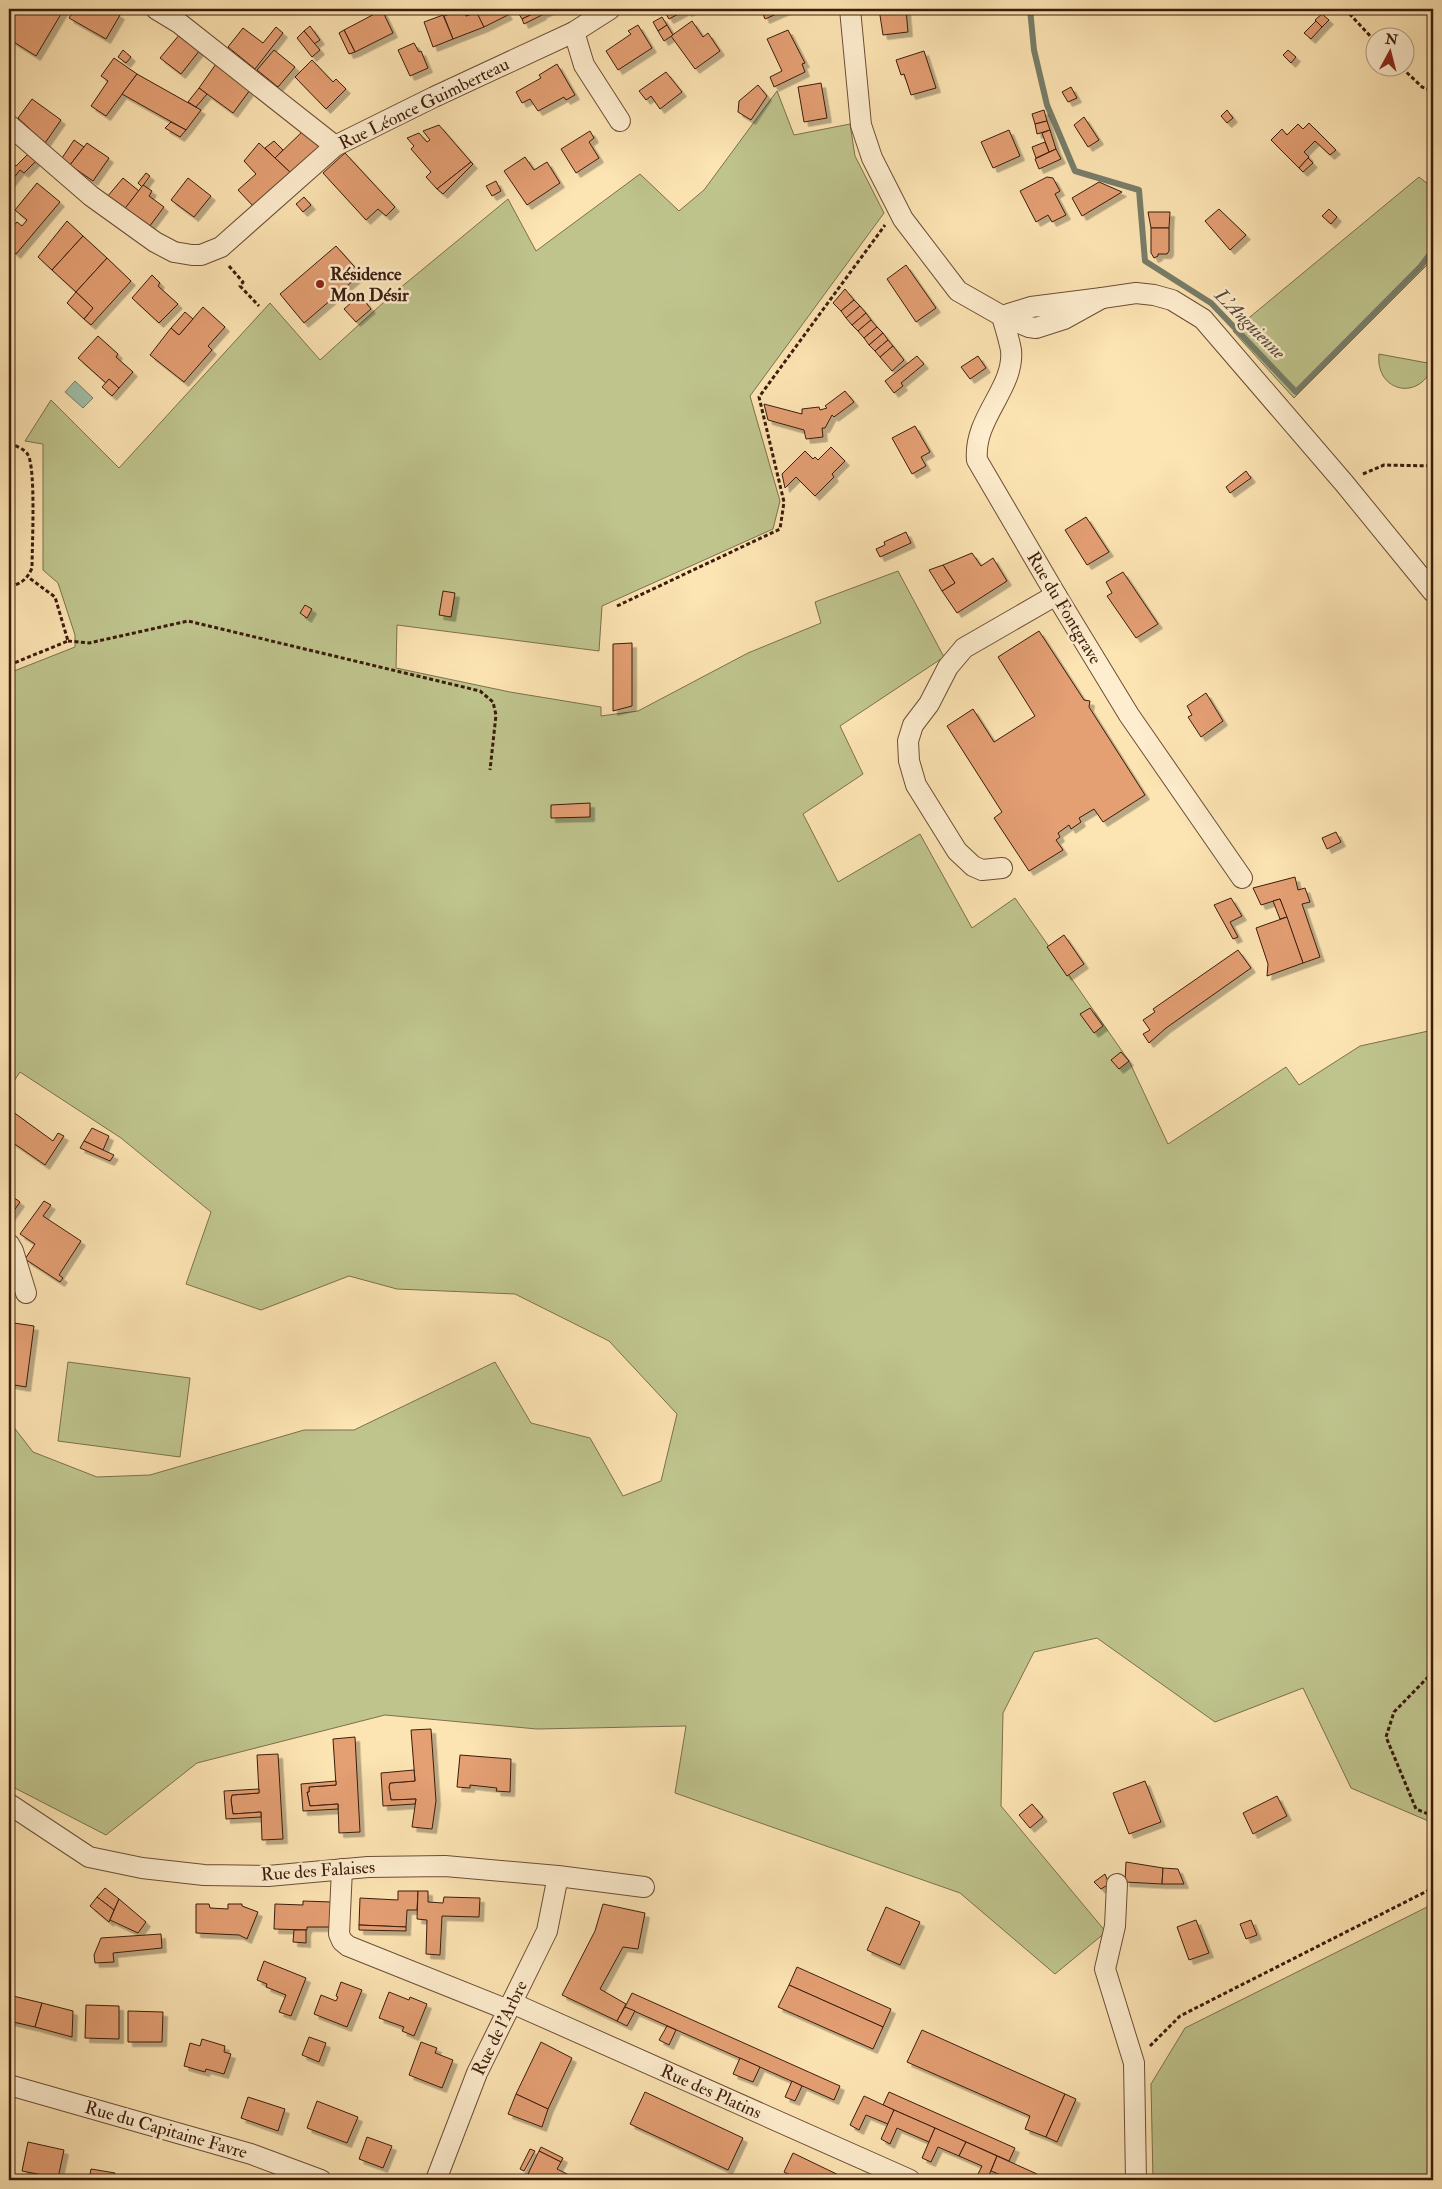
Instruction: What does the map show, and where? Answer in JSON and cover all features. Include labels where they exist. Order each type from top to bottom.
[{"type":"street","points":[[156,9],[179,23],[335,146]]},
{"type":"street","name":"Rue Léonce Guimberteau","points":[[214,251],[335,146],[434,97],[574,32],[610,9]]},
{"type":"street","points":[[850,9],[861,125],[872,158],[903,219],[958,291],[1002,316],[1029,328],[1048,326],[1102,298],[1136,293],[1172,300],[1203,319],[1344,483],[1433,592]]},
{"type":"street","points":[[574,32],[584,65],[620,121]]},
{"type":"street","points":[[9,125],[91,196],[155,242],[174,252],[201,255],[214,251]]},
{"type":"street","name":"Rue du Fontgrave","points":[[1002,316],[1011,351],[1008,375],[980,431],[976,446],[978,460],[1056,595],[1129,715],[1242,878]]},
{"type":"street","points":[[1002,868],[982,870],[973,866],[957,851],[916,785],[909,761],[908,741],[913,725],[929,704],[948,667],[964,648],[1056,595]]},
{"type":"street","points":[[9,1244],[26,1293]]},
{"type":"street","name":"Rue des Falaises","points":[[9,1804],[89,1858],[142,1868],[204,1876],[268,1876],[342,1869],[445,1866],[558,1876],[644,1887]]},
{"type":"street","name":"Rue des Platins","points":[[342,1869],[339,1934],[342,1941],[348,1946],[510,2006],[910,2180]]},
{"type":"street","name":"Rue de l'Arbre","points":[[436,2180],[477,2073],[547,1931],[558,1876]]},
{"type":"street","points":[[1117,1884],[1115,1926],[1105,1969],[1134,2063],[1136,2180]]},
{"type":"street","name":"Rue du Capitaine Favre","points":[[9,2085],[251,2154],[321,2180]]},
{"type":"path","points":[[1345,9],[1364,29]]},
{"type":"path","points":[[1413,78],[1422,87],[1433,91]]},
{"type":"path","points":[[616,606],[780,528],[784,502],[759,397],[898,206]]},
{"type":"path","points":[[214,251],[243,282],[240,286],[259,306]]},
{"type":"path","points":[[9,444],[17,446],[28,455],[32,476],[32,568],[28,577],[18,584],[9,587]]},
{"type":"path","points":[[1344,483],[1384,465],[1433,466]]},
{"type":"path","points":[[28,577],[55,597],[68,641]]},
{"type":"path","points":[[9,665],[68,641],[89,643],[188,621],[480,691],[493,702],[496,715],[490,770]]},
{"type":"path","points":[[1433,1672],[1394,1712],[1386,1737],[1416,1809],[1433,1816]]},
{"type":"path","points":[[1134,2063],[1180,2016],[1433,1888]]},
{"type":"green space","points":[[777,91],[794,135],[850,124],[855,156],[884,213],[750,396],[780,501],[773,529],[602,606],[599,651],[397,625],[396,668],[510,692],[601,707],[601,716],[638,711],[748,653],[821,623],[815,602],[898,571],[944,657],[840,726],[863,774],[803,814],[838,882],[920,834],[972,928],[1015,898],[1129,1061],[1168,1144],[1286,1067],[1299,1085],[1360,1046],[1433,1030],[1433,1823],[1351,1788],[1303,1688],[1215,1722],[1097,1638],[1034,1652],[1003,1713],[1001,1806],[1106,1932],[1055,1974],[960,1893],[675,1793],[686,1726],[537,1729],[385,1715],[197,1763],[106,1835],[9,1785],[9,1421],[33,1452],[97,1477],[150,1475],[304,1430],[354,1430],[495,1362],[531,1423],[590,1438],[623,1496],[661,1481],[677,1414],[609,1341],[515,1294],[397,1289],[349,1276],[261,1310],[186,1284],[211,1212],[121,1138],[20,1072],[12,1084],[9,1084],[9,673],[75,647],[75,635],[58,583],[43,570],[43,444],[25,441],[51,400],[119,468],[270,303],[320,360],[394,293],[508,199],[536,251],[640,174],[679,211],[704,190]]},
{"type":"green space","points":[[1419,177],[1433,188],[1433,259],[1294,398],[1233,331]]},
{"type":"green space","points":[[1379,354],[1433,364],[1427,376],[1419,384],[1410,388],[1400,388],[1391,384],[1384,377],[1380,367]]},
{"type":"green space","points":[[68,1362],[190,1378],[180,1457],[58,1441]]},
{"type":"green space","points":[[1433,1904],[1433,2180],[1153,2180],[1151,2084],[1185,2028]]},
{"type":"shaded area","points":[[75,381],[93,398],[83,408],[65,392]]},
{"type":"building","points":[[9,9],[64,9],[36,56],[9,39]]},
{"type":"building","points":[[75,9],[110,9],[120,15],[106,39],[69,18]]},
{"type":"building","points":[[463,9],[466,16],[477,12],[484,27],[453,39],[444,16]]},
{"type":"building","points":[[463,9],[475,9],[477,12],[466,16]]},
{"type":"building","points":[[486,9],[504,9],[508,15],[484,27],[477,13]]},
{"type":"building","points":[[516,9],[552,9],[541,14],[539,11],[522,19]]},
{"type":"building","points":[[663,9],[694,9],[687,12],[686,10],[669,19]]},
{"type":"building","points":[[761,9],[788,9],[765,19]]},
{"type":"building","points":[[879,9],[906,9],[908,32],[883,35]]},
{"type":"building","points":[[382,10],[393,33],[355,52],[344,30]]},
{"type":"building","points":[[539,11],[542,15],[524,24],[522,19]]},
{"type":"building","points":[[1322,14],[1329,20],[1322,27],[1315,20]]},
{"type":"building","points":[[443,15],[453,39],[433,47],[424,22]]},
{"type":"building","points":[[662,17],[667,25],[658,31],[653,22]]},
{"type":"building","points":[[692,21],[703,37],[708,33],[720,51],[695,69],[671,36]]},
{"type":"building","points":[[1316,21],[1322,27],[1311,39],[1304,33]]},
{"type":"building","points":[[638,25],[652,48],[618,70],[606,51],[631,34],[628,31]]},
{"type":"building","points":[[667,25],[673,35],[664,41],[658,31]]},
{"type":"building","points":[[310,26],[320,40],[314,44],[304,31]]},
{"type":"building","points":[[276,27],[283,33],[255,69],[228,47],[243,28],[263,43]]},
{"type":"building","points":[[344,30],[355,52],[349,54],[339,33]]},
{"type":"building","points":[[788,30],[805,63],[802,64],[805,72],[774,87],[770,77],[782,71],[767,39]]},
{"type":"building","points":[[304,31],[320,50],[312,57],[297,38]]},
{"type":"building","points":[[180,34],[200,50],[181,74],[160,58]]},
{"type":"building","points":[[414,43],[419,52],[421,51],[428,68],[410,76],[398,50]]},
{"type":"building","points":[[123,50],[131,57],[126,63],[118,57]]},
{"type":"building","points":[[274,50],[295,67],[278,87],[257,70]]},
{"type":"building","points":[[1288,50],[1296,57],[1291,63],[1283,55]]},
{"type":"building","points":[[924,51],[936,88],[911,95],[904,74],[901,75],[896,60]]},
{"type":"building","points":[[114,58],[137,74],[106,116],[91,106],[108,81],[101,76]]},
{"type":"building","points":[[312,60],[333,82],[336,79],[346,89],[326,109],[295,77]]},
{"type":"building","points":[[216,64],[250,90],[233,113],[199,88]]},
{"type":"building","points":[[557,64],[575,95],[566,100],[564,97],[538,111],[530,99],[522,103],[516,92],[541,78],[539,75]]},
{"type":"building","points":[[666,72],[682,92],[660,109],[651,96],[646,100],[639,91]]},
{"type":"building","points":[[137,74],[201,110],[186,130],[122,94]]},
{"type":"building","points":[[821,83],[827,118],[804,122],[798,87]]},
{"type":"building","points":[[758,85],[767,96],[751,120],[738,112],[739,101]]},
{"type":"building","points":[[1071,87],[1077,98],[1068,102],[1062,92]]},
{"type":"building","points":[[199,88],[207,94],[196,107],[188,102]]},
{"type":"building","points":[[32,99],[61,120],[45,143],[18,118]]},
{"type":"building","points":[[1044,110],[1047,121],[1035,124],[1032,114]]},
{"type":"building","points":[[1227,110],[1233,118],[1227,123],[1221,116]]},
{"type":"building","points":[[1084,117],[1099,140],[1088,147],[1074,125]]},
{"type":"building","points":[[1047,121],[1050,130],[1037,134],[1035,124]]},
{"type":"building","points":[[171,122],[186,130],[180,137],[165,128]]},
{"type":"building","points":[[1309,123],[1336,150],[1330,155],[1315,141],[1304,152],[1309,157],[1299,168],[1271,140],[1282,129],[1287,135],[1298,124],[1303,129]]},
{"type":"building","points":[[439,125],[471,162],[437,189],[426,177],[431,172],[411,149],[414,146],[407,138],[419,133],[427,142],[430,140],[423,131]]},
{"type":"building","points":[[1009,130],[1020,156],[993,168],[981,142]]},
{"type":"building","points":[[1050,130],[1056,149],[1049,152],[1042,133]]},
{"type":"building","points":[[303,131],[320,143],[320,150],[293,175],[275,158]]},
{"type":"building","points":[[590,131],[594,138],[589,142],[599,158],[576,173],[561,149]]},
{"type":"building","points":[[74,140],[84,147],[70,165],[62,158]]},
{"type":"building","points":[[274,141],[283,150],[275,158],[265,148]]},
{"type":"building","points":[[1045,142],[1049,152],[1036,158],[1032,147]]},
{"type":"building","points":[[87,143],[109,158],[93,181],[70,165]]},
{"type":"building","points":[[259,143],[293,175],[255,208],[238,190],[256,174],[244,161]]},
{"type":"building","points":[[1056,149],[1061,159],[1039,169],[1035,159]]},
{"type":"building","points":[[345,153],[395,207],[386,216],[378,209],[366,220],[323,173]]},
{"type":"building","points":[[28,154],[36,161],[24,173],[20,170],[9,184],[9,160],[16,166]]},
{"type":"building","points":[[525,157],[534,170],[547,162],[560,183],[527,205],[504,171]]},
{"type":"building","points":[[1308,158],[1313,163],[1303,172],[1299,168]]},
{"type":"building","points":[[471,162],[473,164],[443,194],[437,189]]},
{"type":"building","points":[[146,173],[150,176],[142,187],[138,183]]},
{"type":"building","points":[[1047,177],[1053,178],[1060,191],[1055,194],[1066,215],[1052,222],[1048,215],[1036,222],[1020,191]]},
{"type":"building","points":[[123,178],[139,191],[123,211],[107,197]]},
{"type":"building","points":[[188,178],[211,196],[194,217],[171,200]]},
{"type":"building","points":[[496,181],[501,191],[492,196],[486,186]]},
{"type":"building","points":[[1099,182],[1122,192],[1082,216],[1072,198]]},
{"type":"building","points":[[37,183],[60,202],[16,254],[9,248],[9,231],[17,222],[22,226],[27,220],[15,210]]},
{"type":"building","points":[[143,185],[152,191],[149,196],[164,207],[149,227],[123,211]]},
{"type":"building","points":[[304,197],[311,205],[303,212],[296,204]]},
{"type":"building","points":[[1219,209],[1246,235],[1230,250],[1205,221]]},
{"type":"building","points":[[1329,209],[1337,217],[1331,224],[1322,216]]},
{"type":"building","points":[[1148,212],[1170,212],[1169,228],[1151,228]]},
{"type":"building","points":[[67,221],[83,236],[52,270],[38,257]]},
{"type":"building","points":[[1151,228],[1169,228],[1169,251],[1167,254],[1158,254],[1154,258],[1151,253]]},
{"type":"building","points":[[83,236],[107,258],[76,292],[52,270]]},
{"type":"building","name":"Résidence Mon Désir","points":[[336,246],[361,274],[304,323],[280,294]]},
{"type":"building","points":[[107,258],[131,281],[91,325],[84,319],[93,308],[76,292]]},
{"type":"building","points":[[906,265],[936,308],[916,322],[887,279]]},
{"type":"building","points":[[152,275],[160,283],[158,286],[178,304],[159,323],[132,298]]},
{"type":"building","points":[[845,289],[854,300],[841,311],[833,303]]},
{"type":"building","points":[[76,292],[93,308],[84,319],[67,303]]},
{"type":"building","points":[[360,295],[371,309],[356,322],[344,309]]},
{"type":"building","points":[[854,300],[860,306],[846,318],[841,311]]},
{"type":"building","points":[[860,306],[866,313],[852,325],[846,318]]},
{"type":"building","points":[[203,307],[225,327],[208,346],[212,350],[184,382],[150,355],[171,328],[179,335]]},
{"type":"building","points":[[185,312],[193,319],[179,335],[171,328]]},
{"type":"building","points":[[866,313],[871,320],[858,331],[852,325]]},
{"type":"building","points":[[871,320],[877,327],[864,338],[858,331]]},
{"type":"building","points":[[877,327],[883,333],[869,345],[864,338]]},
{"type":"building","points":[[883,333],[888,340],[875,351],[869,345]]},
{"type":"building","points":[[98,336],[118,354],[116,357],[133,372],[119,388],[109,379],[106,383],[78,358]]},
{"type":"building","points":[[888,340],[893,346],[880,357],[875,351]]},
{"type":"building","points":[[893,346],[904,360],[892,371],[880,357]]},
{"type":"building","points":[[917,356],[924,364],[901,383],[903,386],[894,393],[885,381]]},
{"type":"building","points":[[978,356],[986,368],[970,379],[961,367]]},
{"type":"building","points":[[109,379],[119,388],[112,396],[102,387]]},
{"type":"building","points":[[845,391],[854,402],[834,417],[832,415],[825,428],[822,428],[823,437],[806,439],[804,430],[768,420],[764,404],[802,414],[802,409],[819,407],[820,410],[827,408],[825,406]]},
{"type":"building","points":[[915,426],[930,452],[921,457],[926,466],[912,474],[892,438]]},
{"type":"building","points":[[831,447],[845,461],[832,474],[834,477],[815,496],[796,477],[785,488],[782,474],[805,451],[813,459],[815,457],[818,460]]},
{"type":"building","points":[[1246,471],[1251,478],[1230,493],[1226,487]]},
{"type":"building","points":[[1086,517],[1109,552],[1087,565],[1065,530]]},
{"type":"building","points":[[906,532],[911,543],[880,557],[876,549],[885,545],[884,542]]},
{"type":"building","points":[[972,553],[981,566],[993,558],[1007,581],[957,613],[942,591],[955,583],[943,565]]},
{"type":"building","points":[[943,565],[955,583],[942,591],[929,570]]},
{"type":"building","points":[[1123,572],[1158,624],[1136,638],[1107,596],[1112,593],[1106,582]]},
{"type":"building","points":[[443,591],[455,593],[451,617],[439,615]]},
{"type":"building","points":[[305,605],[312,609],[307,618],[300,613]]},
{"type":"building","points":[[1039,631],[1084,700],[1090,701],[1089,707],[1145,795],[1103,822],[1094,809],[1079,818],[1081,822],[1071,829],[1069,825],[1058,833],[1060,837],[1056,840],[1063,850],[1029,871],[994,818],[1002,812],[947,726],[973,709],[994,742],[1035,716],[998,657]]},
{"type":"building","points":[[632,643],[632,706],[613,711],[613,644]]},
{"type":"building","points":[[1206,693],[1223,721],[1201,737],[1188,717],[1192,715],[1187,706]]},
{"type":"building","points":[[590,803],[590,817],[551,818],[551,805]]},
{"type":"building","points":[[1336,832],[1341,842],[1327,849],[1322,838]]},
{"type":"building","points":[[1295,877],[1298,890],[1305,888],[1310,902],[1302,904],[1320,957],[1303,963],[1280,899],[1261,905],[1253,888]]},
{"type":"building","points":[[1231,898],[1242,916],[1230,922],[1238,937],[1233,939],[1214,905]]},
{"type":"building","points":[[1280,899],[1287,917],[1280,919],[1273,901]]},
{"type":"building","points":[[1287,917],[1303,963],[1267,976],[1268,964],[1256,928]]},
{"type":"building","points":[[1064,935],[1084,964],[1067,976],[1047,947]]},
{"type":"building","points":[[1238,950],[1251,968],[1166,1028],[1149,1043],[1143,1034],[1150,1030],[1143,1020],[1155,1012],[1153,1009]]},
{"type":"building","points":[[1090,1008],[1103,1026],[1094,1033],[1080,1014]]},
{"type":"building","points":[[1121,1052],[1129,1061],[1119,1069],[1111,1060]]},
{"type":"building","points":[[9,1109],[53,1141],[58,1133],[64,1136],[45,1165],[9,1140]]},
{"type":"building","points":[[92,1128],[109,1136],[103,1150],[84,1141]]},
{"type":"building","points":[[84,1141],[114,1155],[110,1161],[80,1148]]},
{"type":"building","points":[[9,1194],[20,1202],[9,1218]]},
{"type":"building","points":[[44,1201],[51,1205],[43,1216],[81,1241],[59,1275],[63,1278],[60,1282],[25,1259],[35,1244],[20,1234]]},
{"type":"building","points":[[14,1323],[34,1326],[26,1387],[9,1384],[9,1361]]},
{"type":"building","points":[[431,1729],[436,1801],[432,1829],[412,1827],[416,1799],[391,1800],[389,1787],[390,1783],[415,1781],[411,1730]]},
{"type":"building","points":[[355,1737],[360,1832],[339,1833],[338,1804],[310,1806],[307,1792],[309,1792],[309,1787],[336,1785],[333,1739]]},
{"type":"building","points":[[278,1754],[283,1839],[262,1840],[261,1812],[233,1814],[231,1800],[232,1795],[259,1793],[257,1755]]},
{"type":"building","points":[[460,1755],[511,1759],[510,1792],[496,1791],[497,1788],[470,1785],[470,1788],[457,1787]]},
{"type":"building","points":[[414,1770],[415,1781],[390,1783],[389,1787],[391,1800],[416,1799],[415,1804],[383,1806],[381,1773]]},
{"type":"building","points":[[336,1781],[336,1785],[309,1787],[309,1792],[307,1792],[310,1806],[338,1804],[338,1809],[303,1811],[301,1784]]},
{"type":"building","points":[[1145,1781],[1161,1822],[1129,1834],[1113,1793]]},
{"type":"building","points":[[259,1789],[259,1793],[232,1795],[231,1800],[233,1814],[261,1812],[261,1817],[226,1819],[224,1791]]},
{"type":"building","points":[[1277,1796],[1287,1816],[1253,1834],[1243,1813]]},
{"type":"building","points":[[1032,1804],[1043,1817],[1030,1828],[1019,1815]]},
{"type":"building","points":[[1126,1862],[1163,1868],[1162,1884],[1125,1882]]},
{"type":"building","points":[[1163,1868],[1178,1869],[1184,1884],[1162,1884]]},
{"type":"building","points":[[1105,1874],[1109,1884],[1101,1889],[1094,1882]]},
{"type":"building","points":[[105,1888],[119,1899],[114,1910],[97,1897]]},
{"type":"building","points":[[398,1891],[418,1891],[417,1910],[407,1910],[406,1927],[359,1925],[360,1898],[398,1900]]},
{"type":"building","points":[[418,1891],[428,1891],[428,1902],[443,1903],[444,1897],[480,1898],[479,1917],[442,1916],[440,1955],[426,1954],[427,1920],[417,1919]]},
{"type":"building","points":[[97,1897],[114,1910],[109,1922],[90,1906]]},
{"type":"building","points":[[119,1899],[146,1922],[138,1933],[110,1920]]},
{"type":"building","points":[[303,1901],[332,1902],[331,1927],[307,1927],[307,1930],[274,1929],[275,1904],[303,1905]]},
{"type":"building","points":[[196,1904],[209,1904],[210,1908],[228,1909],[228,1904],[242,1904],[242,1906],[258,1912],[247,1939],[239,1935],[196,1933]]},
{"type":"building","points":[[603,1904],[645,1913],[638,1949],[623,1947],[600,1989],[626,2004],[617,2021],[562,1995],[595,1931]]},
{"type":"building","points":[[886,1907],[920,1922],[900,1965],[867,1950]]},
{"type":"building","points":[[1196,1920],[1209,1953],[1189,1960],[1177,1927]]},
{"type":"building","points":[[1251,1920],[1257,1935],[1246,1939],[1240,1924]]},
{"type":"building","points":[[359,1925],[406,1927],[406,1931],[359,1930]]},
{"type":"building","points":[[294,1930],[306,1930],[306,1943],[293,1942]]},
{"type":"building","points":[[161,1934],[162,1948],[113,1953],[114,1962],[95,1963],[94,1955],[101,1938]]},
{"type":"building","points":[[264,1961],[306,1978],[291,2016],[279,2012],[286,1995],[266,1987],[267,1984],[257,1980]]},
{"type":"building","points":[[797,1967],[891,2009],[883,2027],[789,1985]]},
{"type":"building","points":[[341,1982],[362,1990],[347,2027],[314,2014],[321,1995],[336,2001]]},
{"type":"building","points":[[789,1985],[883,2027],[873,2049],[778,2007]]},
{"type":"building","points":[[389,1992],[409,2000],[410,1997],[427,2004],[414,2036],[402,2031],[404,2027],[379,2018]]},
{"type":"building","points":[[632,1993],[840,2086],[834,2100],[625,2007]]},
{"type":"building","points":[[9,1995],[42,2003],[35,2027],[9,2021]]},
{"type":"building","points":[[42,2003],[73,2011],[72,2037],[35,2027]]},
{"type":"building","points":[[86,2005],[119,2006],[119,2039],[85,2038]]},
{"type":"building","points":[[625,2007],[635,2011],[627,2026],[617,2021]]},
{"type":"building","points":[[128,2011],[163,2012],[162,2042],[128,2042]]},
{"type":"building","points":[[667,2026],[676,2030],[669,2045],[659,2040]]},
{"type":"building","points":[[922,2030],[1065,2094],[1046,2137],[1025,2129],[1030,2116],[907,2062]]},
{"type":"building","points":[[309,2037],[326,2043],[319,2062],[302,2055]]},
{"type":"building","points":[[202,2039],[225,2046],[224,2052],[231,2054],[224,2074],[206,2069],[205,2072],[184,2066],[190,2043],[200,2046]]},
{"type":"building","points":[[421,2042],[437,2048],[435,2053],[453,2060],[442,2088],[409,2075]]},
{"type":"building","points":[[541,2042],[572,2058],[548,2109],[516,2094]]},
{"type":"building","points":[[740,2058],[760,2067],[753,2082],[733,2074]]},
{"type":"building","points":[[792,2081],[802,2086],[795,2101],[785,2097]]},
{"type":"building","points":[[645,2092],[743,2138],[728,2170],[630,2124]]},
{"type":"building","points":[[889,2092],[1015,2148],[1009,2161],[883,2105]]},
{"type":"building","points":[[516,2094],[548,2109],[542,2127],[508,2114]]},
{"type":"building","points":[[1065,2094],[1076,2099],[1057,2142],[1046,2137]]},
{"type":"building","points":[[864,2096],[894,2110],[888,2124],[866,2115],[859,2130],[850,2125]]},
{"type":"building","points":[[248,2097],[285,2109],[278,2131],[241,2118]]},
{"type":"building","points":[[317,2101],[358,2117],[347,2143],[307,2128]]},
{"type":"building","points":[[894,2110],[935,2128],[929,2142],[897,2128],[890,2144],[881,2139]]},
{"type":"building","points":[[935,2128],[966,2142],[959,2156],[938,2147],[931,2162],[922,2158]]},
{"type":"building","points":[[367,2137],[392,2146],[383,2168],[359,2159]]},
{"type":"building","points":[[28,2142],[64,2150],[58,2178],[22,2171]]},
{"type":"building","points":[[966,2142],[997,2156],[987,2180],[975,2180],[982,2166],[959,2156]]},
{"type":"building","points":[[541,2147],[563,2158],[561,2162],[539,2151]]},
{"type":"building","points":[[530,2149],[535,2151],[524,2171],[520,2169]]},
{"type":"building","points":[[539,2151],[561,2162],[557,2169],[569,2175],[566,2180],[539,2180],[528,2174]]},
{"type":"building","points":[[793,2153],[849,2180],[800,2180],[784,2172]]},
{"type":"building","points":[[997,2156],[1037,2174],[1035,2180],[1013,2180],[991,2171]]},
{"type":"building","points":[[91,2169],[115,2173],[114,2177],[131,2180],[89,2180]]},
{"type":"waterway","name":"L'Anguienne","points":[[1030,9],[1034,50],[1047,105],[1075,171],[1139,190],[1145,261],[1211,303],[1296,392],[1421,266],[1433,250]]},
{"type":"place","name":"Résidence Mon Désir","points":[[320,284]]}]
